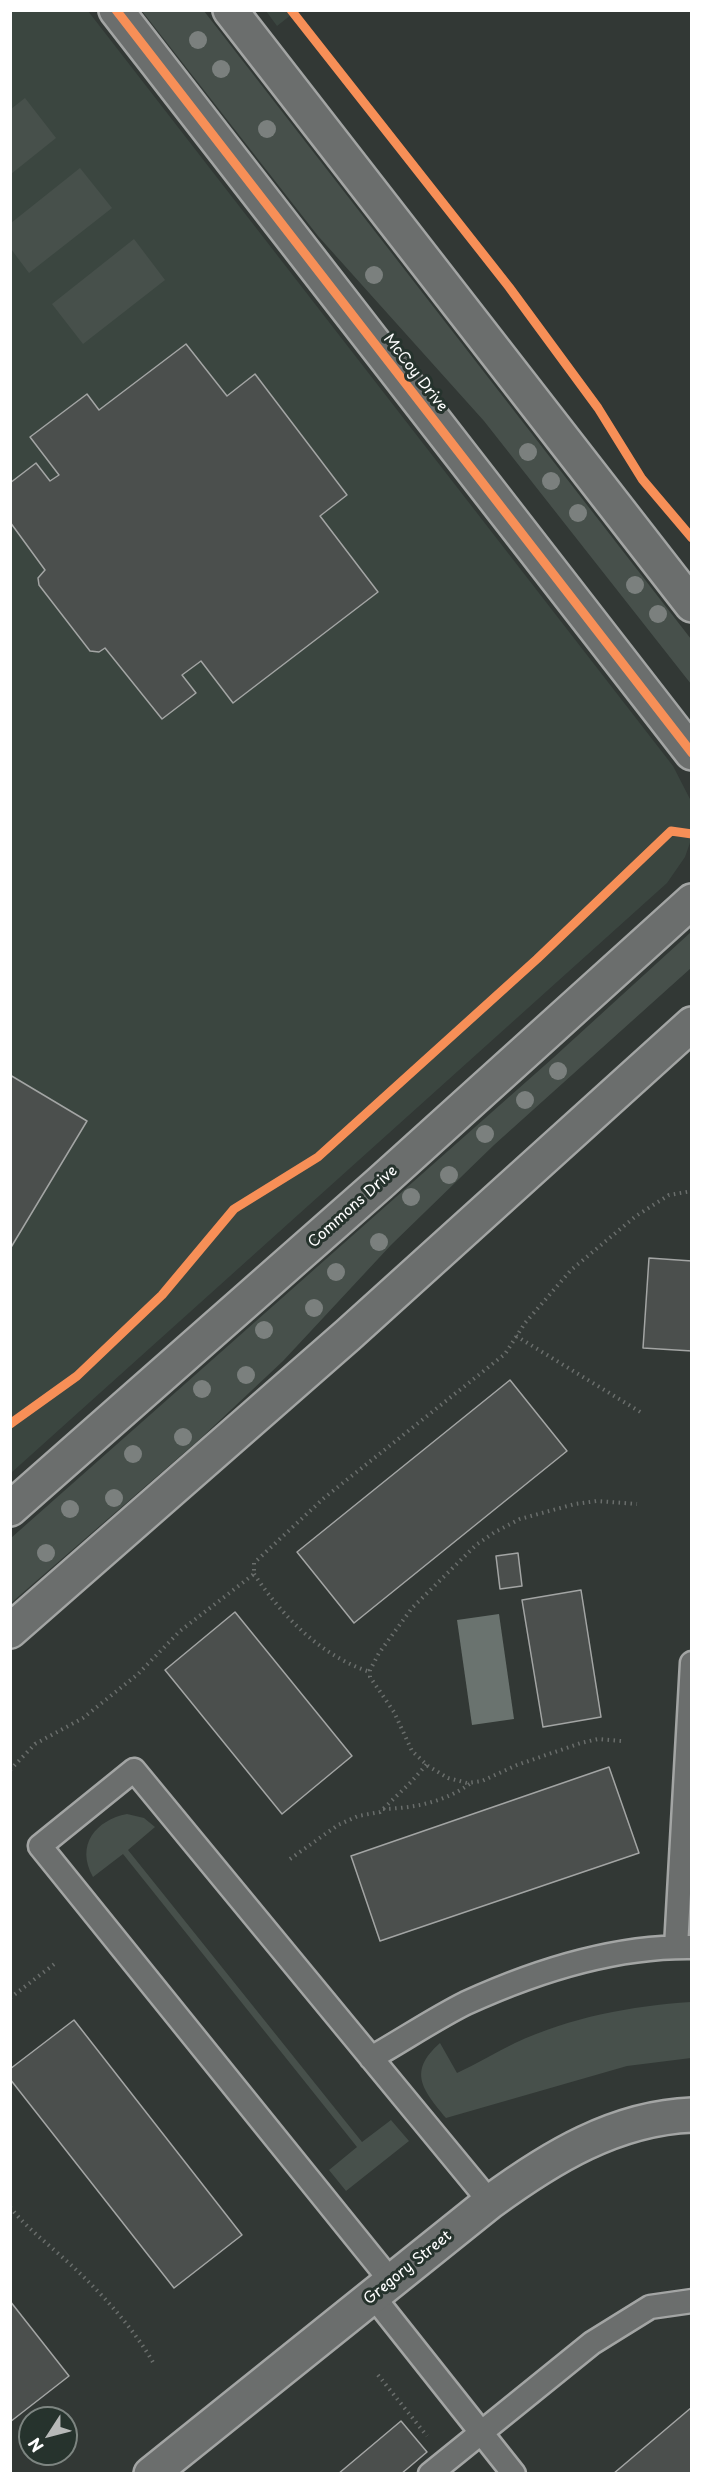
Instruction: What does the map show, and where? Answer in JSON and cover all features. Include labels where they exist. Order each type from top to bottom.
[{"type":"street","name":"McCoy Drive","points":[[116,10],[692,753]]},
{"type":"street","points":[[230,10],[692,605]]},
{"type":"street","name":"Commons Drive","points":[[10,1509],[371,1191],[692,901]]},
{"type":"street","points":[[10,1632],[348,1335],[692,1024]]},
{"type":"street","name":"Gregory Street","points":[[151,2474],[490,2202],[536,2169],[595,2138],[663,2116],[692,2115]]},
{"type":"lane","points":[[371,2058],[465,2004],[511,1985],[562,1967],[631,1949],[684,1947],[692,1663]]},
{"type":"lane","points":[[490,2202],[134,1770],[40,1846],[382,2289],[482,2433],[514,2474]]},
{"type":"lane","points":[[430,2474],[592,2343],[650,2307],[692,2301]]},
{"type":"path","points":[[370,1672],[349,1665],[312,1639],[287,1617],[254,1574],[254,1563],[324,1498],[505,1354],[516,1336],[571,1270],[636,1216],[669,1195],[692,1191]]},
{"type":"path","points":[[516,1336],[642,1413]]},
{"type":"path","points":[[621,1741],[598,1739],[581,1743],[517,1765],[482,1781],[472,1782],[448,1778],[412,1751],[394,1712],[370,1677],[370,1672],[379,1653],[412,1608],[476,1545],[495,1532],[528,1516],[575,1503],[597,1501],[636,1504]]},
{"type":"path","points":[[10,1770],[36,1744],[83,1718],[129,1681],[180,1631],[254,1574]]},
{"type":"path","points":[[383,1809],[427,1764]]},
{"type":"path","points":[[290,1859],[338,1826],[383,1809],[427,1805],[472,1782]]},
{"type":"path","points":[[10,1998],[57,1962]]},
{"type":"path","points":[[10,2207],[30,2231],[86,2280],[142,2342],[154,2364]]},
{"type":"path","points":[[378,2375],[434,2443]]},
{"type":"shaded area","points":[[11,11],[88,11],[673,766],[691,801],[692,837],[685,857],[667,883],[11,1473]]},
{"type":"shaded area","points":[[142,11],[204,11],[691,639],[691,684],[484,421],[318,236]]},
{"type":"shaded area","points":[[266,11],[296,11],[277,26]]},
{"type":"shaded area","points":[[25,98],[56,138],[11,174],[11,109]]},
{"type":"shaded area","points":[[80,168],[112,208],[29,273],[11,249],[11,223]]},
{"type":"shaded area","points":[[134,239],[165,280],[83,344],[52,304]]},
{"type":"shaded area","points":[[691,932],[691,968],[494,1145],[391,1245],[283,1361],[200,1439],[11,1603],[11,1538],[553,1058]]},
{"type":"shaded area","points":[[499,1614],[514,1719],[472,1725],[457,1620]]},
{"type":"shaded area","points":[[127,1814],[144,1818],[155,1827],[128,1850],[362,2142],[391,2120],[409,2141],[346,2191],[329,2170],[357,2147],[123,1854],[93,1877],[86,1854],[92,1836],[106,1822]]},
{"type":"shaded area","points":[[691,2002],[691,2058],[627,2066],[446,2118],[425,2090],[422,2081],[421,2072],[424,2063],[440,2043],[457,2073],[515,2043],[558,2026],[601,2014],[646,2006]]},
{"type":"building","points":[[186,344],[227,396],[255,374],[347,495],[320,516],[378,592],[233,703],[201,661],[182,675],[196,693],[162,719],[105,648],[99,652],[90,651],[39,585],[38,578],[45,570],[10,522],[10,483],[36,463],[50,481],[59,475],[30,437],[87,394],[99,410]]},
{"type":"building","points":[[10,1075],[87,1121],[10,1249]]},
{"type":"building","points":[[649,1258],[692,1261],[692,1351],[643,1348]]},
{"type":"building","points":[[510,1380],[567,1451],[354,1623],[297,1552]]},
{"type":"building","points":[[518,1553],[522,1586],[500,1589],[496,1556]]},
{"type":"building","points":[[581,1590],[601,1717],[543,1727],[522,1600]]},
{"type":"building","points":[[235,1612],[352,1756],[282,1814],[165,1670]]},
{"type":"building","points":[[609,1767],[639,1853],[380,1941],[351,1856]]},
{"type":"building","points":[[74,2020],[242,2235],[174,2288],[10,2079],[10,2069]]},
{"type":"building","points":[[10,2301],[69,2376],[31,2406],[18,2406],[18,2416],[10,2422]]},
{"type":"building","points":[[692,2407],[692,2474],[613,2474]]},
{"type":"building","points":[[401,2421],[427,2452],[401,2474],[338,2474]]},
{"type":"cycle path","points":[[116,10],[692,753]]},
{"type":"cycle path","points":[[291,10],[509,287],[598,408],[642,479],[692,538]]},
{"type":"cycle path","points":[[10,1424],[77,1376],[162,1295],[234,1209],[318,1157],[537,959],[671,831],[692,834]]}]
